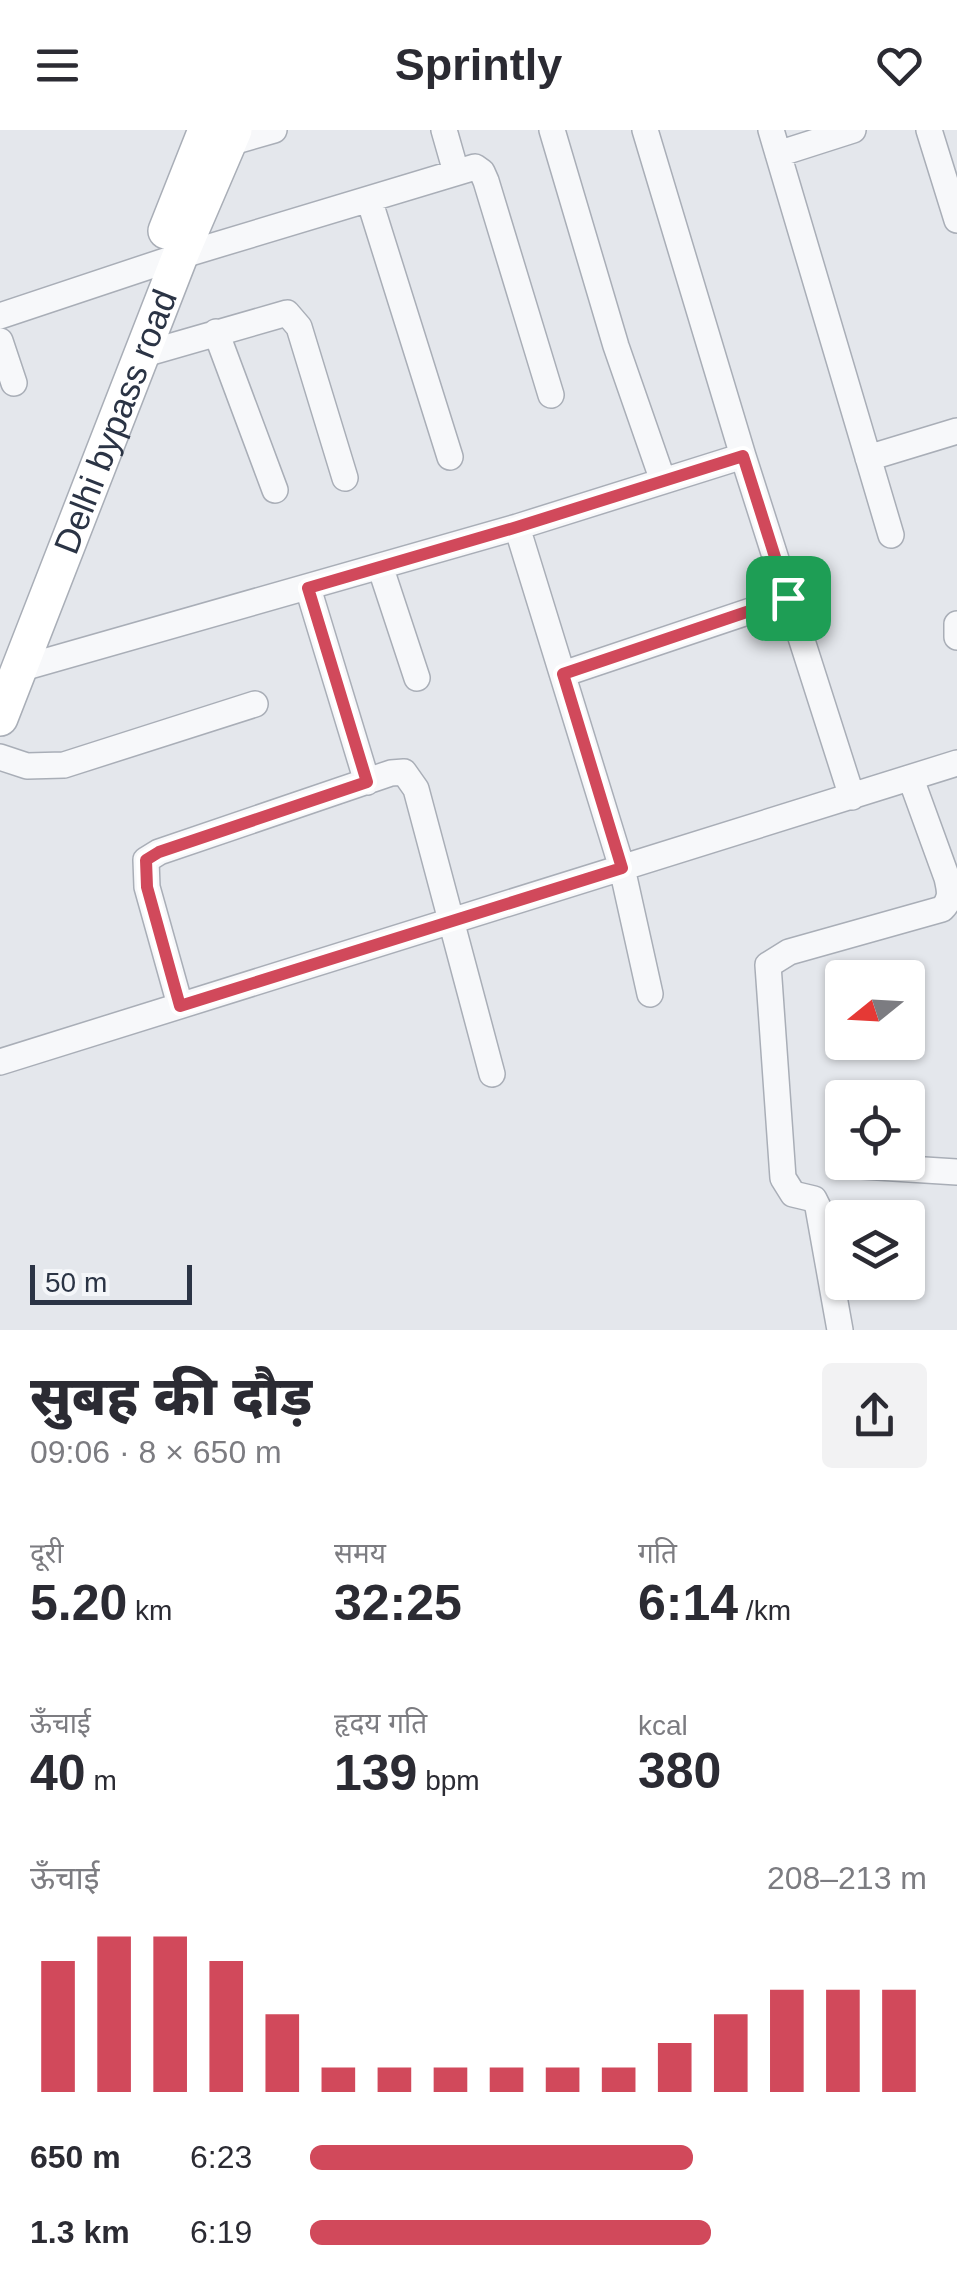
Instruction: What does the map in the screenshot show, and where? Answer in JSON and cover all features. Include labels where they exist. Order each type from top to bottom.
[{"type":"main road","name":"Delhi bypass road","points":[[0,718],[9,662],[220,133]]},
{"type":"main road","name":"Delhi bypass road","points":[[9,662],[141,355],[166,261]]},
{"type":"street","points":[[220,133],[274,130]]},
{"type":"street","points":[[444,130],[456,172]]},
{"type":"street","points":[[552,130],[616,346],[662,481]]},
{"type":"street","points":[[645,130],[743,456],[852,797]]},
{"type":"street","points":[[854,130],[774,142],[891,534]]},
{"type":"street","points":[[929,130],[957,220]]},
{"type":"street","points":[[0,316],[475,167],[486,182],[551,395]]},
{"type":"street","points":[[369,200],[450,457]]},
{"type":"street","points":[[141,355],[286,313],[294,318],[345,478]]},
{"type":"street","points":[[216,332],[275,490]]},
{"type":"street","points":[[0,340],[14,383]]},
{"type":"street","points":[[868,458],[957,431]]},
{"type":"street","points":[[9,662],[308,588],[743,456]]},
{"type":"street","points":[[517,527],[622,868],[650,994]]},
{"type":"street","points":[[380,566],[417,678]]},
{"type":"street","points":[[308,588],[367,782]]},
{"type":"street","points":[[563,674],[788,598]]},
{"type":"street","points":[[957,624],[957,637]]},
{"type":"street","points":[[0,757],[27,766],[64,765],[255,704]]},
{"type":"street","points":[[0,1062],[957,763]]},
{"type":"street","points":[[180,1006],[147,887],[146,860],[159,852],[391,772],[404,772],[416,789],[492,1074]]},
{"type":"street","points":[[840,1330],[818,1206],[814,1199],[793,1194],[782,1178],[768,965],[789,952],[942,909],[948,902],[947,878],[911,778]]},
{"type":"street","points":[[925,1170],[957,1172]]},
{"type":"route","points":[[743,456],[788,598],[563,674],[622,868],[180,1006],[147,887],[146,860],[159,852],[367,782],[308,588],[743,456]]}]
